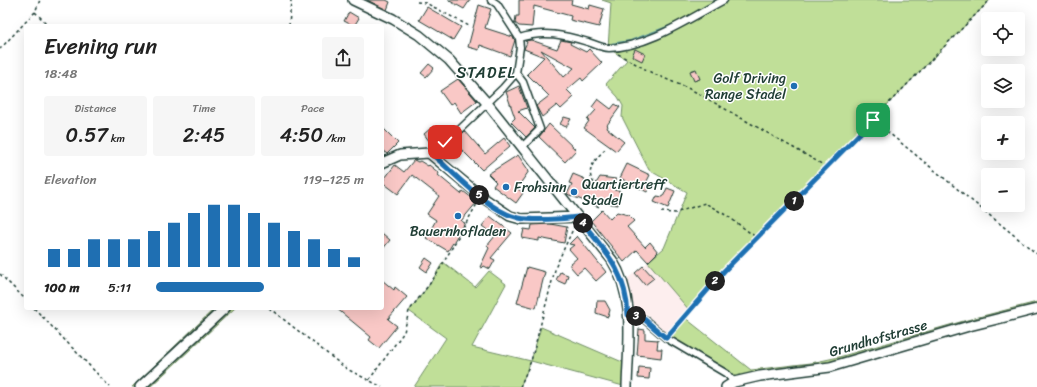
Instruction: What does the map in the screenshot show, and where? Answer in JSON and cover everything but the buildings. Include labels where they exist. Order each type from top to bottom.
[{"type":"street","points":[[353,0],[393,19],[419,35],[449,60],[522,146],[618,269],[626,290],[628,315],[627,387]]},
{"type":"street","points":[[433,155],[516,73],[520,47],[519,38],[497,4],[490,0]]},
{"type":"street","points":[[519,38],[534,34],[564,36],[608,48],[636,42],[660,34],[724,0]]},
{"type":"street","points":[[516,73],[523,82],[540,129],[522,146]]},
{"type":"street","points":[[384,162],[400,155],[417,153],[433,155],[482,197],[510,216],[521,219],[578,217]]},
{"type":"street","name":"Grundhofstrasse","points":[[730,384],[760,376],[830,367],[969,326],[1037,309]]},
{"type":"street","points":[[140,387],[223,310]]},
{"type":"street","points":[[628,315],[644,319],[666,338],[727,374],[730,384]]},
{"type":"path","points":[[0,49],[35,12],[40,0]]},
{"type":"path","points":[[289,24],[291,0]]},
{"type":"path","points":[[666,338],[724,271],[990,0]]},
{"type":"path","points":[[417,2],[426,4],[469,26]]},
{"type":"path","points":[[35,12],[47,24]]},
{"type":"path","points":[[608,48],[654,74],[692,90],[827,167]]},
{"type":"path","points":[[873,120],[1037,254]]},
{"type":"path","points":[[594,183],[591,174],[592,164],[605,149]]},
{"type":"path","points":[[369,380],[404,332],[409,311],[437,274],[482,197]]},
{"type":"path","points":[[661,212],[675,213],[705,203],[728,217],[757,238]]},
{"type":"path","points":[[520,387],[531,361],[556,266],[578,217]]},
{"type":"path","points":[[0,274],[24,298]]},
{"type":"path","points":[[36,310],[110,387]]},
{"type":"path","points":[[271,310],[347,369],[382,387]]},
{"type":"shaded area","points":[[648,262],[690,311],[666,338],[644,319],[628,315],[623,282]]},
{"type":"green space","points":[[602,0],[990,0],[724,271],[690,311],[648,262],[664,248],[687,192],[649,170],[622,117],[623,106],[618,97],[606,84],[627,60],[608,48],[611,3]]},
{"type":"green space","points":[[443,262],[475,287],[489,271],[506,284],[472,347],[531,361],[520,387],[414,387],[446,338],[409,311],[430,284]]},
{"type":"green space","points":[[1037,302],[1037,309],[878,353],[734,382],[666,338],[684,317],[751,370],[811,363],[839,357],[967,320]]},
{"type":"green space","points":[[213,310],[233,310],[150,387],[132,387]]},
{"type":"green space","points":[[541,327],[627,364],[627,387],[531,361]]},
{"type":"waterway","points":[[700,10],[717,0]]},
{"type":"waterway","points":[[612,44],[631,41],[673,25]]},
{"type":"place","name":"Golf Driving Range Stadel","points":[[794,86]]},
{"type":"place","name":"Frohsinn","points":[[506,187]]},
{"type":"place","name":"Quartiertreff Stadel","points":[[574,192]]},
{"type":"place","name":"Bauernhofladen","points":[[458,216]]},
{"type":"district","name":"STADEL","points":[[486,72]]},
{"type":"route","points":[[445,142],[433,155],[482,197],[510,216],[521,219],[578,217],[618,269],[628,298],[628,315],[640,316],[666,338],[724,271],[873,120]]}]
